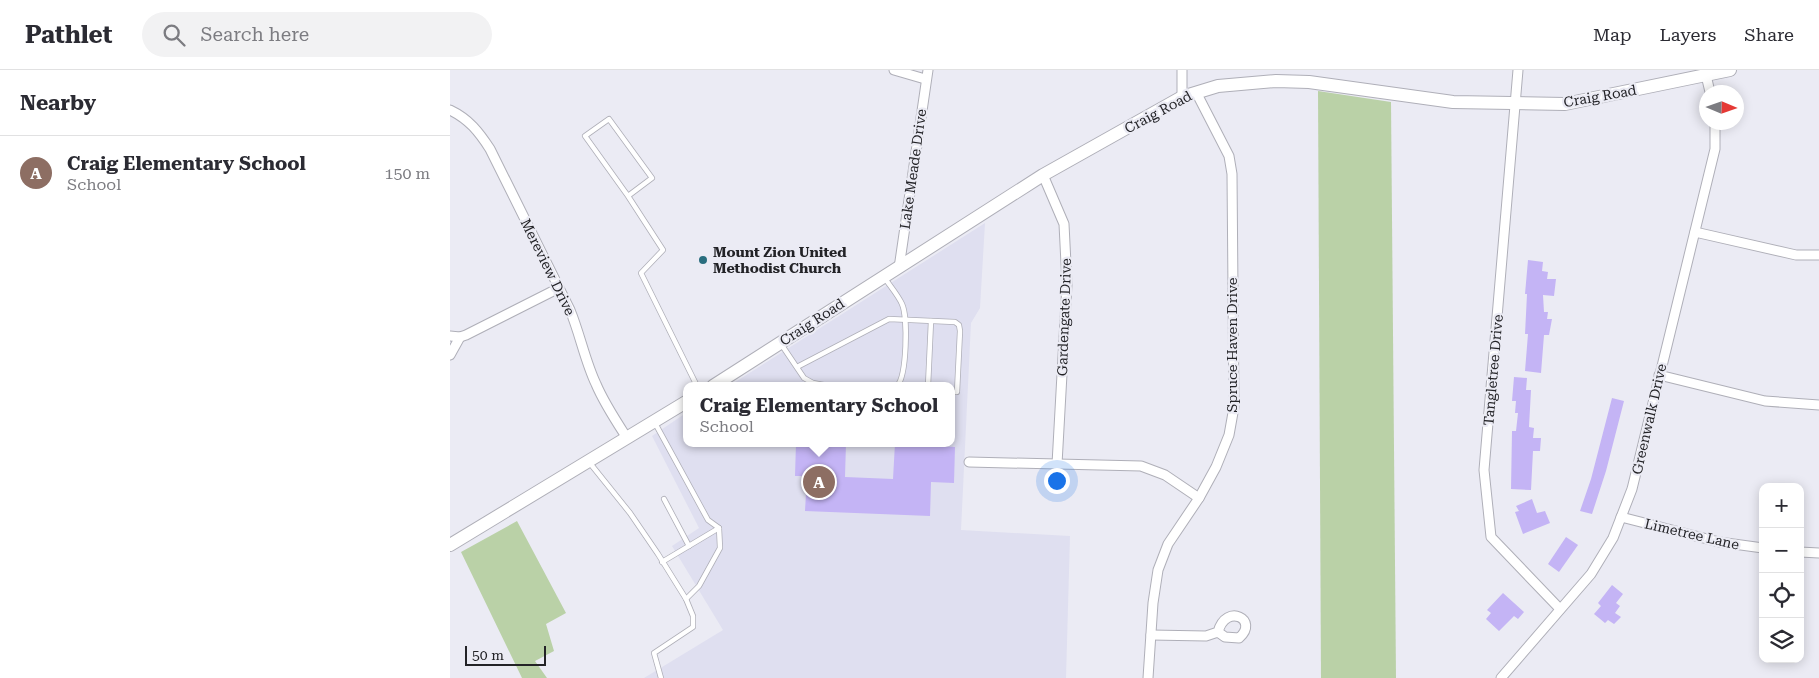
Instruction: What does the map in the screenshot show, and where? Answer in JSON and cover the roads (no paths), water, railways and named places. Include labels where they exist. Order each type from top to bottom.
[{"type":"main road","name":"Craig Road","points":[[719,382],[1044,175],[1182,97],[1196,92],[1218,86],[1249,82],[1294,81],[1453,102],[1566,104],[1705,73],[1730,70]]},
{"type":"main road","points":[[450,545],[683,404]]},
{"type":"street","points":[[894,70],[927,74]]},
{"type":"street","points":[[1182,70],[1182,97]]},
{"type":"street","name":"Tangletree Drive","points":[[1518,70],[1484,470],[1491,537],[1560,609]]},
{"type":"street","name":"Lake Meade Drive","points":[[899,268],[927,74]]},
{"type":"street","name":"Spruce Haven Drive","points":[[1148,678],[1153,603],[1158,570],[1168,544],[1199,498],[1216,467],[1229,435],[1234,397],[1232,174],[1228,156],[1196,92]]},
{"type":"street","name":"Mereview Drive","points":[[450,110],[468,121],[483,138],[578,329],[594,382],[627,438]]},
{"type":"street","name":"Greenwalk Drive","points":[[1501,678],[1591,574],[1613,538],[1622,518],[1632,489],[1715,149],[1715,130]]},
{"type":"street","name":"Gardengate Drive","points":[[1044,175],[1064,224],[1067,284],[1057,464]]},
{"type":"street","points":[[1695,232],[1796,255],[1819,255]]},
{"type":"street","points":[[450,355],[460,338],[559,288]]},
{"type":"street","points":[[450,336],[460,338]]},
{"type":"street","points":[[1659,375],[1765,401],[1819,405]]},
{"type":"street","points":[[969,462],[1141,466],[1165,475],[1199,498]]},
{"type":"street","name":"Limetree Lane","points":[[1622,518],[1718,542],[1759,547]]},
{"type":"street","points":[[1804,552],[1819,553]]},
{"type":"street","points":[[1151,635],[1206,636],[1218,632]]},
{"type":"lane","points":[[628,196],[652,178],[609,119],[584,136],[628,196],[663,250],[641,273],[694,382]]},
{"type":"lane","points":[[884,276],[903,305],[906,319],[904,369],[900,382]]},
{"type":"lane","points":[[797,367],[889,319],[955,322],[959,325],[960,331],[957,392],[955,392]]},
{"type":"lane","points":[[928,382],[931,321]]},
{"type":"lane","points":[[781,343],[804,378],[810,382]]},
{"type":"lane","points":[[654,421],[708,520],[719,528]]},
{"type":"lane","points":[[588,462],[630,513],[686,599],[694,616],[693,627],[654,653],[662,678]]},
{"type":"lane","points":[[664,499],[689,546]]},
{"type":"lane","points":[[662,562],[719,528]]},
{"type":"lane","points":[[686,599],[699,586],[720,548],[719,528]]},
{"type":"place","name":"Mount Zion United Methodist Church","points":[[703,260]]},
{"type":"place","name":"Craig Elementary School","points":[[819,482]]}]
